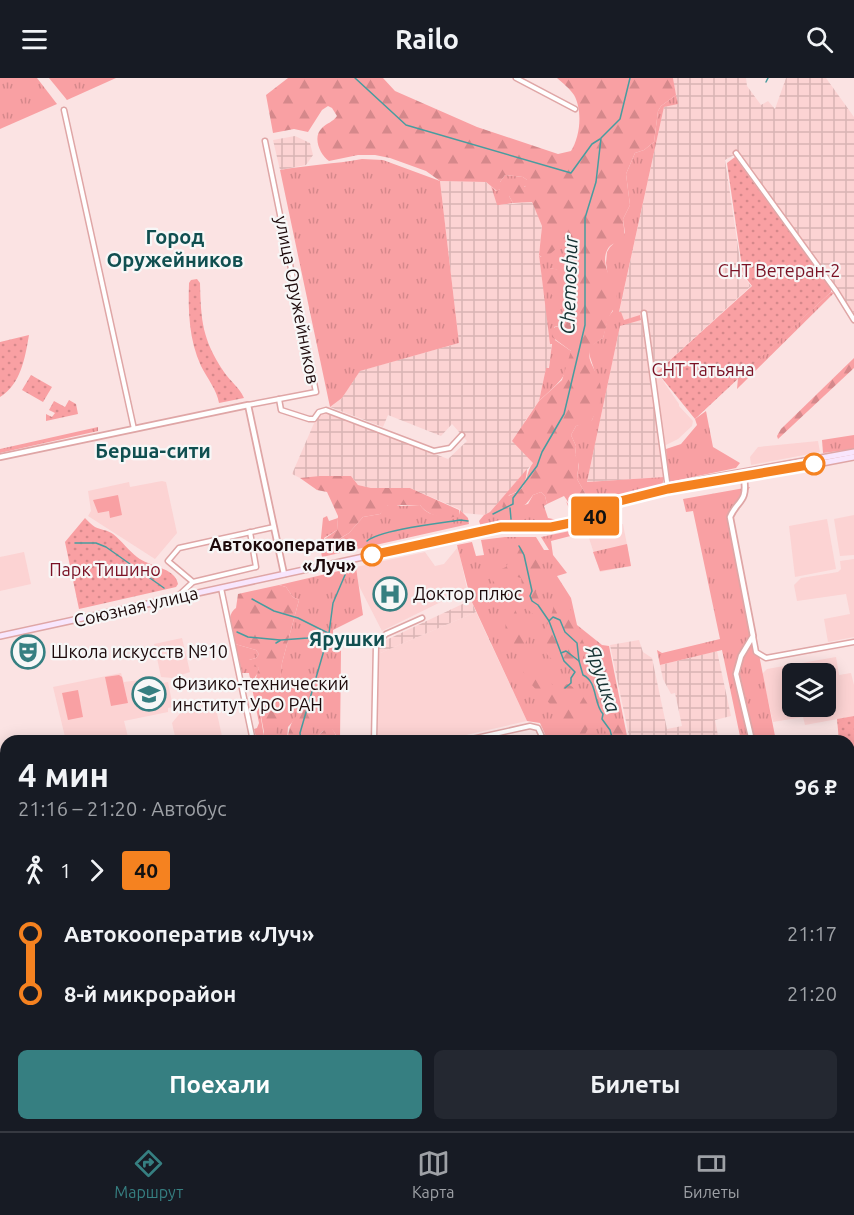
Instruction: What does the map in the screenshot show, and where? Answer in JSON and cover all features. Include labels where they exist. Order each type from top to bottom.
[{"type":"main road","name":"Союзная улица","points":[[0,636],[501,527],[551,527],[590,519],[620,501],[705,481],[854,452]]},
{"type":"main road","name":"Союзная улица","points":[[705,481],[744,478],[854,457]]},
{"type":"street","points":[[516,78],[575,109]]},
{"type":"street","points":[[64,110],[134,429]]},
{"type":"street","name":"улица Оружейников","points":[[248,405],[316,392],[265,141]]},
{"type":"street","points":[[736,153],[836,291],[854,320]]},
{"type":"street","points":[[644,313],[668,489]]},
{"type":"street","points":[[279,399],[281,410],[307,419],[314,419],[319,412],[326,410],[434,452],[450,448],[462,435]]},
{"type":"street","points":[[0,457],[248,405],[284,574]]},
{"type":"street","points":[[744,478],[746,487],[744,497],[730,517],[756,652],[767,658],[854,642]]},
{"type":"street","points":[[193,582],[168,561],[179,548],[274,527]]},
{"type":"street","points":[[175,598],[193,582],[256,567],[250,532]]},
{"type":"street","points":[[221,588],[252,735]]},
{"type":"street","points":[[374,735],[376,645],[386,634],[422,618]]},
{"type":"street","points":[[750,735],[735,674],[741,656],[753,636]]},
{"type":"street","points":[[490,735],[531,726],[536,727],[541,735]]},
{"type":"shaded area","points":[[673,78],[746,78],[747,86],[761,105],[768,101],[775,109],[786,78],[826,78],[854,117],[854,313],[736,154],[725,160],[742,274],[751,286],[657,372],[652,365],[648,365],[664,477],[587,482],[623,320],[619,313],[664,107],[677,104]]},
{"type":"shaded area","points":[[295,136],[310,143],[313,155],[306,165],[280,170],[273,140]]},
{"type":"shaded area","points":[[440,181],[486,182],[491,186],[499,205],[532,202],[542,225],[539,255],[552,351],[539,401],[525,421],[533,463],[490,512],[484,515],[463,513],[459,509],[410,488],[371,488],[358,485],[351,476],[300,478],[292,474],[318,414],[325,412],[448,459],[467,441],[452,424],[441,436],[388,415],[383,427],[330,407],[342,398],[359,371],[459,343]]},
{"type":"shaded area","points":[[657,372],[679,406],[693,421],[692,426],[678,439],[666,445],[664,444],[654,374]]},
{"type":"shaded area","points":[[818,441],[820,452],[751,465],[750,457],[758,447]]},
{"type":"shaded area","points":[[129,482],[130,487],[166,482],[177,533],[155,559],[88,516],[91,511],[88,491]]},
{"type":"shaded area","points":[[854,515],[854,555],[840,556],[834,519]]},
{"type":"shaded area","points":[[827,519],[836,569],[795,577],[789,526]]},
{"type":"shaded area","points":[[623,524],[631,566],[600,572],[587,532]]},
{"type":"shaded area","points":[[458,547],[467,589],[382,631],[359,586],[356,567],[425,552],[435,566],[444,564]]},
{"type":"shaded area","points":[[24,552],[31,584],[0,591],[0,557]]},
{"type":"shaded area","points":[[854,559],[854,637],[828,642],[824,619],[850,614],[846,594],[797,601],[794,585],[801,578],[838,572],[841,569],[840,561]]},
{"type":"shaded area","points":[[471,600],[476,612],[378,654],[380,643]]},
{"type":"shaded area","points":[[476,612],[527,721],[466,735],[378,735],[378,654]]},
{"type":"shaded area","points":[[182,638],[190,672],[172,678],[161,677],[154,644]]},
{"type":"shaded area","points":[[639,640],[643,652],[652,658],[667,729],[682,726],[675,693],[671,694],[663,679],[660,665],[717,651],[731,716],[715,720],[718,735],[629,735],[610,645]]},
{"type":"shaded area","points":[[836,657],[839,675],[851,673],[854,685],[854,716],[805,725],[803,717],[836,717],[836,663],[802,663]]},
{"type":"shaded area","points":[[782,666],[782,717],[803,717],[773,722],[762,674],[767,669]]},
{"type":"shaded area","points":[[121,673],[124,682],[156,678],[162,683],[168,682],[173,707],[168,708],[168,712],[124,721],[128,735],[65,735],[53,687]]},
{"type":"shaded area","points":[[215,704],[222,735],[175,735],[172,723],[181,712]]},
{"type":"green space","points":[[0,78],[37,78],[57,104],[0,129]]},
{"type":"green space","points":[[49,78],[116,78],[67,100]]},
{"type":"green space","points":[[288,78],[383,78],[395,91],[477,127],[558,154],[571,151],[574,145],[578,131],[579,109],[574,95],[557,78],[673,78],[676,95],[658,111],[654,142],[644,150],[635,153],[626,174],[630,205],[623,219],[625,238],[611,245],[606,253],[606,267],[617,298],[603,338],[590,350],[589,357],[600,384],[600,400],[592,420],[576,426],[571,435],[576,446],[575,455],[579,461],[577,479],[589,500],[587,508],[573,509],[564,496],[547,504],[541,492],[533,495],[518,509],[504,510],[502,507],[505,498],[522,488],[533,463],[512,441],[539,401],[562,380],[571,351],[552,337],[551,329],[562,324],[566,313],[562,305],[548,291],[542,273],[550,268],[565,271],[569,255],[580,250],[578,245],[563,244],[543,258],[539,255],[542,226],[532,202],[513,203],[509,196],[510,187],[519,182],[525,187],[527,180],[523,177],[505,175],[497,191],[486,182],[440,181],[426,171],[375,155],[358,155],[329,161],[320,150],[317,141],[322,128],[337,116],[328,106],[322,110],[308,132],[294,129],[273,133],[266,95]]},
{"type":"green space","points":[[676,95],[678,104],[664,107],[619,312],[624,320],[640,315],[641,320],[620,326],[587,482],[664,477],[662,486],[626,495],[587,515],[572,516],[566,501],[576,509],[589,506],[589,500],[577,479],[579,464],[575,455],[576,446],[571,435],[576,426],[592,420],[595,409],[596,381],[589,351],[592,345],[603,338],[608,317],[613,311],[606,263],[607,252],[625,233],[623,219],[630,205],[626,174],[635,153],[644,150],[654,142],[658,111],[661,106]]},
{"type":"green space","points":[[735,157],[831,292],[695,419],[657,372],[752,286],[743,274],[727,163]]},
{"type":"green space","points":[[362,159],[383,160],[440,181],[459,343],[360,371],[342,398],[330,407],[280,170]]},
{"type":"green space","points":[[505,175],[523,177],[527,180],[527,185],[509,196],[513,203],[497,205],[491,186],[496,191],[500,189],[500,182]]},
{"type":"green space","points":[[565,242],[578,245],[580,250],[565,272],[550,268],[565,312],[562,325],[554,327],[555,340],[571,351],[570,360],[565,374],[539,401],[546,368],[549,368],[552,344],[550,344],[539,255],[541,257]]},
{"type":"green space","points":[[197,279],[200,283],[202,319],[211,350],[244,398],[219,403],[197,356],[190,325],[189,283]]},
{"type":"green space","points":[[831,292],[834,293],[737,389],[738,378]]},
{"type":"green space","points":[[29,335],[21,370],[13,385],[0,397],[0,342]]},
{"type":"green space","points":[[854,358],[854,368],[778,439],[777,436],[781,429]]},
{"type":"green space","points":[[31,375],[52,387],[43,402],[22,390]]},
{"type":"green space","points":[[69,400],[76,404],[78,414],[46,421],[46,414],[52,417],[55,413],[49,410],[54,401],[65,407]]},
{"type":"green space","points":[[706,411],[713,447],[740,463],[736,468],[669,482],[666,449],[681,444],[697,425],[695,419]]},
{"type":"green space","points":[[98,427],[98,431],[0,453],[0,449]]},
{"type":"green space","points":[[854,435],[854,449],[823,453],[822,440]]},
{"type":"green space","points":[[527,469],[523,486],[509,495],[502,507],[504,510],[528,504],[533,495],[541,492],[545,496],[547,504],[544,506],[548,518],[558,520],[481,527],[479,521],[490,512]]},
{"type":"green space","points":[[351,476],[358,485],[371,488],[410,488],[459,510],[459,515],[449,518],[433,515],[420,505],[388,505],[380,514],[363,517],[349,533],[327,546],[323,540],[337,530],[338,516],[327,492],[317,490],[300,478]]},
{"type":"green space","points":[[750,487],[732,517],[775,735],[740,735],[722,650],[660,665],[657,650],[662,653],[720,639],[693,511],[686,512],[683,499]]},
{"type":"green space","points":[[118,495],[122,515],[110,518],[109,511],[98,513],[93,500]]},
{"type":"green space","points":[[420,505],[428,512],[438,515],[459,515],[460,510],[468,518],[469,524],[322,557],[320,547],[323,518],[327,516],[329,521],[338,518],[337,530],[324,538],[324,543],[338,540],[349,533],[363,517],[380,514],[385,506]]},
{"type":"green space","name":"Парк Тишино","points":[[85,518],[95,527],[113,534],[134,555],[172,574],[178,584],[176,587],[79,609],[65,542]]},
{"type":"green space","points":[[589,527],[590,531],[551,541],[553,555],[567,573],[557,576],[571,598],[577,625],[602,645],[609,646],[627,735],[545,735],[540,723],[527,721],[471,600],[457,545],[472,542],[476,556],[484,555],[481,540],[536,537],[544,550],[549,550],[541,537]]},
{"type":"green space","points":[[528,543],[538,548],[542,565],[541,582],[536,592],[542,607],[537,614],[533,614],[525,607],[521,578],[514,576],[497,585],[491,579],[495,572],[506,567],[509,561],[515,558],[522,544]]},
{"type":"green space","points":[[627,544],[631,566],[600,571],[593,552]]},
{"type":"green space","points":[[356,567],[363,615],[333,630],[333,650],[341,650],[340,735],[336,735],[332,729],[313,735],[309,717],[302,711],[288,727],[287,735],[275,735],[274,697],[259,706],[264,735],[256,735],[254,729],[259,723],[249,673],[242,673],[235,644],[256,650],[259,654],[256,658],[249,660],[259,668],[255,677],[257,685],[278,691],[282,663],[299,600],[293,597],[286,587],[279,585]]},
{"type":"green space","points":[[279,585],[286,587],[293,597],[299,600],[282,663],[279,690],[268,692],[262,690],[255,681],[259,668],[247,664],[259,654],[256,650],[235,644],[230,620],[236,608],[238,594]]},
{"type":"green space","points":[[507,599],[511,600],[517,614],[526,619],[527,623],[526,640],[520,651],[516,651],[509,644],[506,636],[506,616],[501,603]]},
{"type":"green space","points":[[560,599],[567,600],[574,627],[585,649],[583,657],[578,662],[570,664],[553,660],[546,653],[543,644],[544,633],[554,603]]},
{"type":"green space","points":[[528,665],[560,689],[567,684],[576,689],[584,698],[591,713],[584,735],[560,735],[558,715],[533,686],[523,670]]},
{"type":"green space","points":[[119,675],[122,677],[128,703],[111,706],[105,677]]},
{"type":"green space","points":[[78,690],[83,717],[68,720],[62,693]]},
{"type":"green space","points":[[274,697],[282,703],[275,735],[263,735],[259,706]]},
{"type":"green space","points":[[305,709],[309,710],[313,735],[288,735],[297,716]]},
{"type":"green space","points":[[854,716],[854,735],[838,735],[837,719]]},
{"type":"green space","points":[[606,719],[619,721],[625,735],[608,735],[601,722]]},
{"type":"green space","points":[[328,727],[332,728],[336,735],[319,735]]},
{"type":"waterway","points":[[355,78],[406,125],[571,173],[592,144],[600,139]]},
{"type":"waterway","name":"Chemoshur","points":[[493,514],[513,504],[513,498],[537,466],[542,452],[564,414],[585,325],[585,218],[596,182],[601,138],[620,119],[630,78]]},
{"type":"waterway","points":[[766,82],[768,78]]},
{"type":"waterway","name":"Ярушка","points":[[510,508],[511,519]]},
{"type":"waterway","name":"Chemoshur","points":[[367,541],[384,534],[411,528],[460,520],[468,521]]},
{"type":"waterway","points":[[75,543],[96,543],[106,547],[164,588]]},
{"type":"waterway","name":"Ярушка","points":[[519,546],[524,555],[532,601],[538,605],[549,621],[553,617],[560,620],[565,632],[577,643],[583,675],[591,682],[603,714],[602,719],[611,735]]},
{"type":"waterway","name":"Chemoshur","points":[[300,735],[329,633],[333,603],[345,575]]},
{"type":"waterway","points":[[252,599],[274,611],[298,618],[328,633]]},
{"type":"waterway","points":[[549,621],[564,661],[575,672],[571,683],[565,688]]},
{"type":"waterway","points":[[237,632],[248,637],[280,640]]},
{"type":"waterway","points":[[276,643],[281,640],[308,638],[328,633]]},
{"type":"waterway","points":[[561,653],[566,651],[579,661]]},
{"type":"bus line","name":"40","points":[[372,555],[501,527],[551,527],[590,519],[620,501],[668,489],[744,478],[814,464]]},
{"type":"place","name":"Автокооператив «Луч»","points":[[372,555]]},
{"type":"place","name":"Доктор плюс","points":[[390,594]]},
{"type":"place","name":"Школа искусств №10","points":[[28,652]]},
{"type":"place","name":"Физико-технический институт УрО РАН","points":[[149,694]]},
{"type":"district","name":"Город Оружейников","points":[[175,248]]},
{"type":"district","name":"Берша-сити","points":[[153,451]]},
{"type":"district","name":"Ярушки","points":[[347,639]]},
{"type":"park label","name":"СНТ Ветеран-2","points":[[779,271]]},
{"type":"park label","name":"СНТ Татьяна","points":[[703,370]]}]
